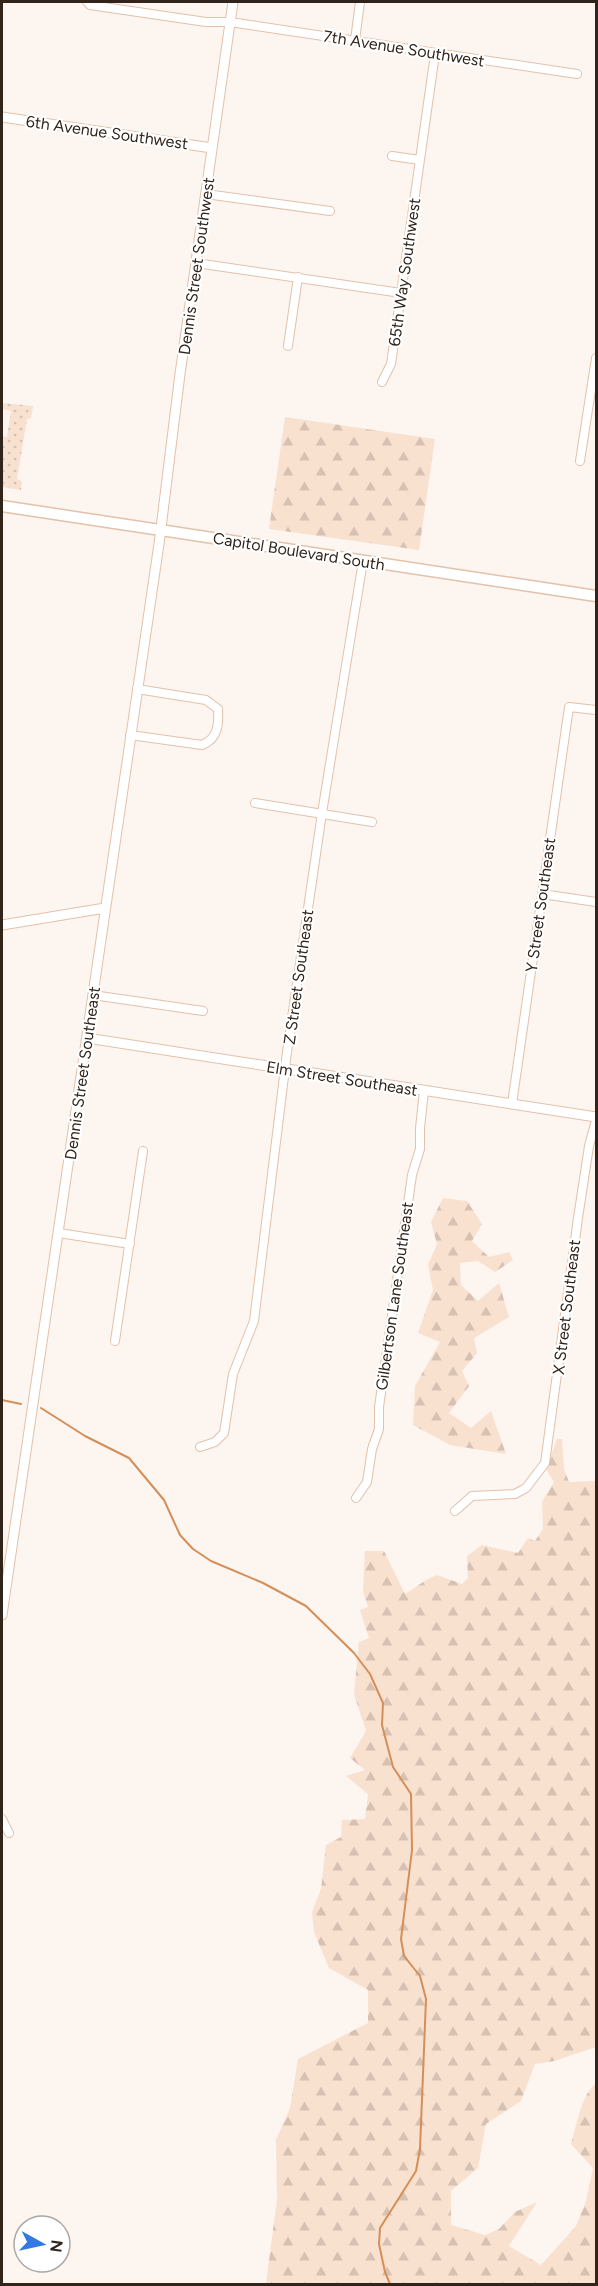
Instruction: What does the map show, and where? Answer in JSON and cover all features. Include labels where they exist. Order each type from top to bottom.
[{"type":"main road","name":"Capitol Boulevard South","points":[[2,506],[597,596]]},
{"type":"street","name":"7th Avenue Southwest","points":[[87,2],[90,5],[206,22],[230,22],[577,74]]},
{"type":"street","name":"Dennis Street Southwest","points":[[160,531],[233,2]]},
{"type":"street","points":[[355,40],[360,2]]},
{"type":"street","name":"65th Way Southwest","points":[[382,381],[391,364],[435,54]]},
{"type":"street","name":"6th Avenue Southwest","points":[[2,117],[212,148]]},
{"type":"street","points":[[392,156],[420,160]]},
{"type":"street","points":[[206,194],[330,211]]},
{"type":"street","points":[[196,264],[401,293]]},
{"type":"street","points":[[288,346],[298,277]]},
{"type":"street","points":[[580,461],[597,358]]},
{"type":"street","name":"Dennis Street Southeast","points":[[2,1615],[160,531]]},
{"type":"street","name":"Z Street Southeast","points":[[200,1447],[215,1442],[224,1433],[233,1374],[254,1321],[285,1069],[321,813],[363,561]]},
{"type":"street","points":[[130,735],[202,745],[215,736],[218,727],[218,709],[206,700],[137,689]]},
{"type":"street","name":"Y Street Southeast","points":[[512,1104],[569,706],[597,710]]},
{"type":"street","points":[[255,804],[372,822]]},
{"type":"street","points":[[542,894],[597,902]]},
{"type":"street","points":[[2,925],[105,908]]},
{"type":"street","points":[[93,996],[203,1011]]},
{"type":"street","name":"Elm Street Southeast","points":[[87,1038],[597,1118]]},
{"type":"street","name":"Gilbertson Lane Southeast","points":[[356,1498],[366,1482],[372,1449],[379,1429],[379,1407],[412,1175],[420,1149],[424,1091]]},
{"type":"street","name":"X Street Southeast","points":[[455,1511],[472,1496],[514,1494],[526,1488],[545,1463],[578,1218],[589,1146],[597,1118]]},
{"type":"street","points":[[115,1341],[143,1151]]},
{"type":"street","points":[[58,1233],[130,1244]]},
{"type":"street","points":[[2,1819],[9,1833]]},
{"type":"green space","points":[[3,403],[33,406],[31,418],[27,419],[17,479],[22,481],[21,490],[2,487],[2,436],[7,437],[11,411],[2,409]]},
{"type":"green space","points":[[285,417],[435,439],[419,550],[269,529]]},
{"type":"green space","points":[[443,1198],[467,1201],[482,1224],[472,1241],[489,1257],[509,1252],[513,1260],[495,1272],[478,1261],[460,1263],[461,1285],[478,1301],[499,1283],[509,1317],[474,1338],[477,1353],[462,1371],[469,1386],[449,1413],[471,1428],[491,1411],[506,1454],[450,1445],[413,1425],[415,1386],[440,1342],[418,1333],[433,1290],[428,1265],[437,1244],[431,1222]]},
{"type":"green space","points":[[557,1439],[562,1439],[564,1469],[569,1482],[596,1481],[596,2047],[554,2061],[535,2064],[521,2101],[486,2124],[478,2168],[451,2191],[451,2225],[485,2235],[499,2229],[515,2212],[537,2202],[509,2246],[541,2265],[576,2226],[586,2201],[593,2168],[571,2144],[583,2102],[596,2084],[596,2284],[266,2284],[277,2199],[276,2140],[290,2108],[298,2059],[368,2023],[368,1990],[329,1968],[314,1932],[312,1912],[321,1889],[326,1845],[341,1837],[342,1820],[365,1819],[368,1794],[346,1776],[365,1770],[350,1758],[366,1731],[354,1694],[359,1642],[369,1638],[360,1610],[368,1607],[363,1592],[365,1551],[384,1551],[405,1594],[437,1575],[462,1584],[468,1578],[467,1556],[482,1545],[518,1553],[528,1538],[535,1541],[543,1529],[542,1502],[554,1482],[546,1469]]},
{"type":"waterway","points":[[2,1400],[21,1404]]},
{"type":"waterway","points":[[41,1408],[85,1436],[129,1458],[164,1500],[180,1535],[193,1549],[211,1561],[263,1583],[306,1606],[354,1653],[370,1674],[383,1703],[382,1725],[393,1767],[411,1794],[412,1850],[401,1939],[404,1956],[420,1976],[426,1999],[420,2149],[416,2171],[380,2228],[379,2244],[390,2284]]}]
